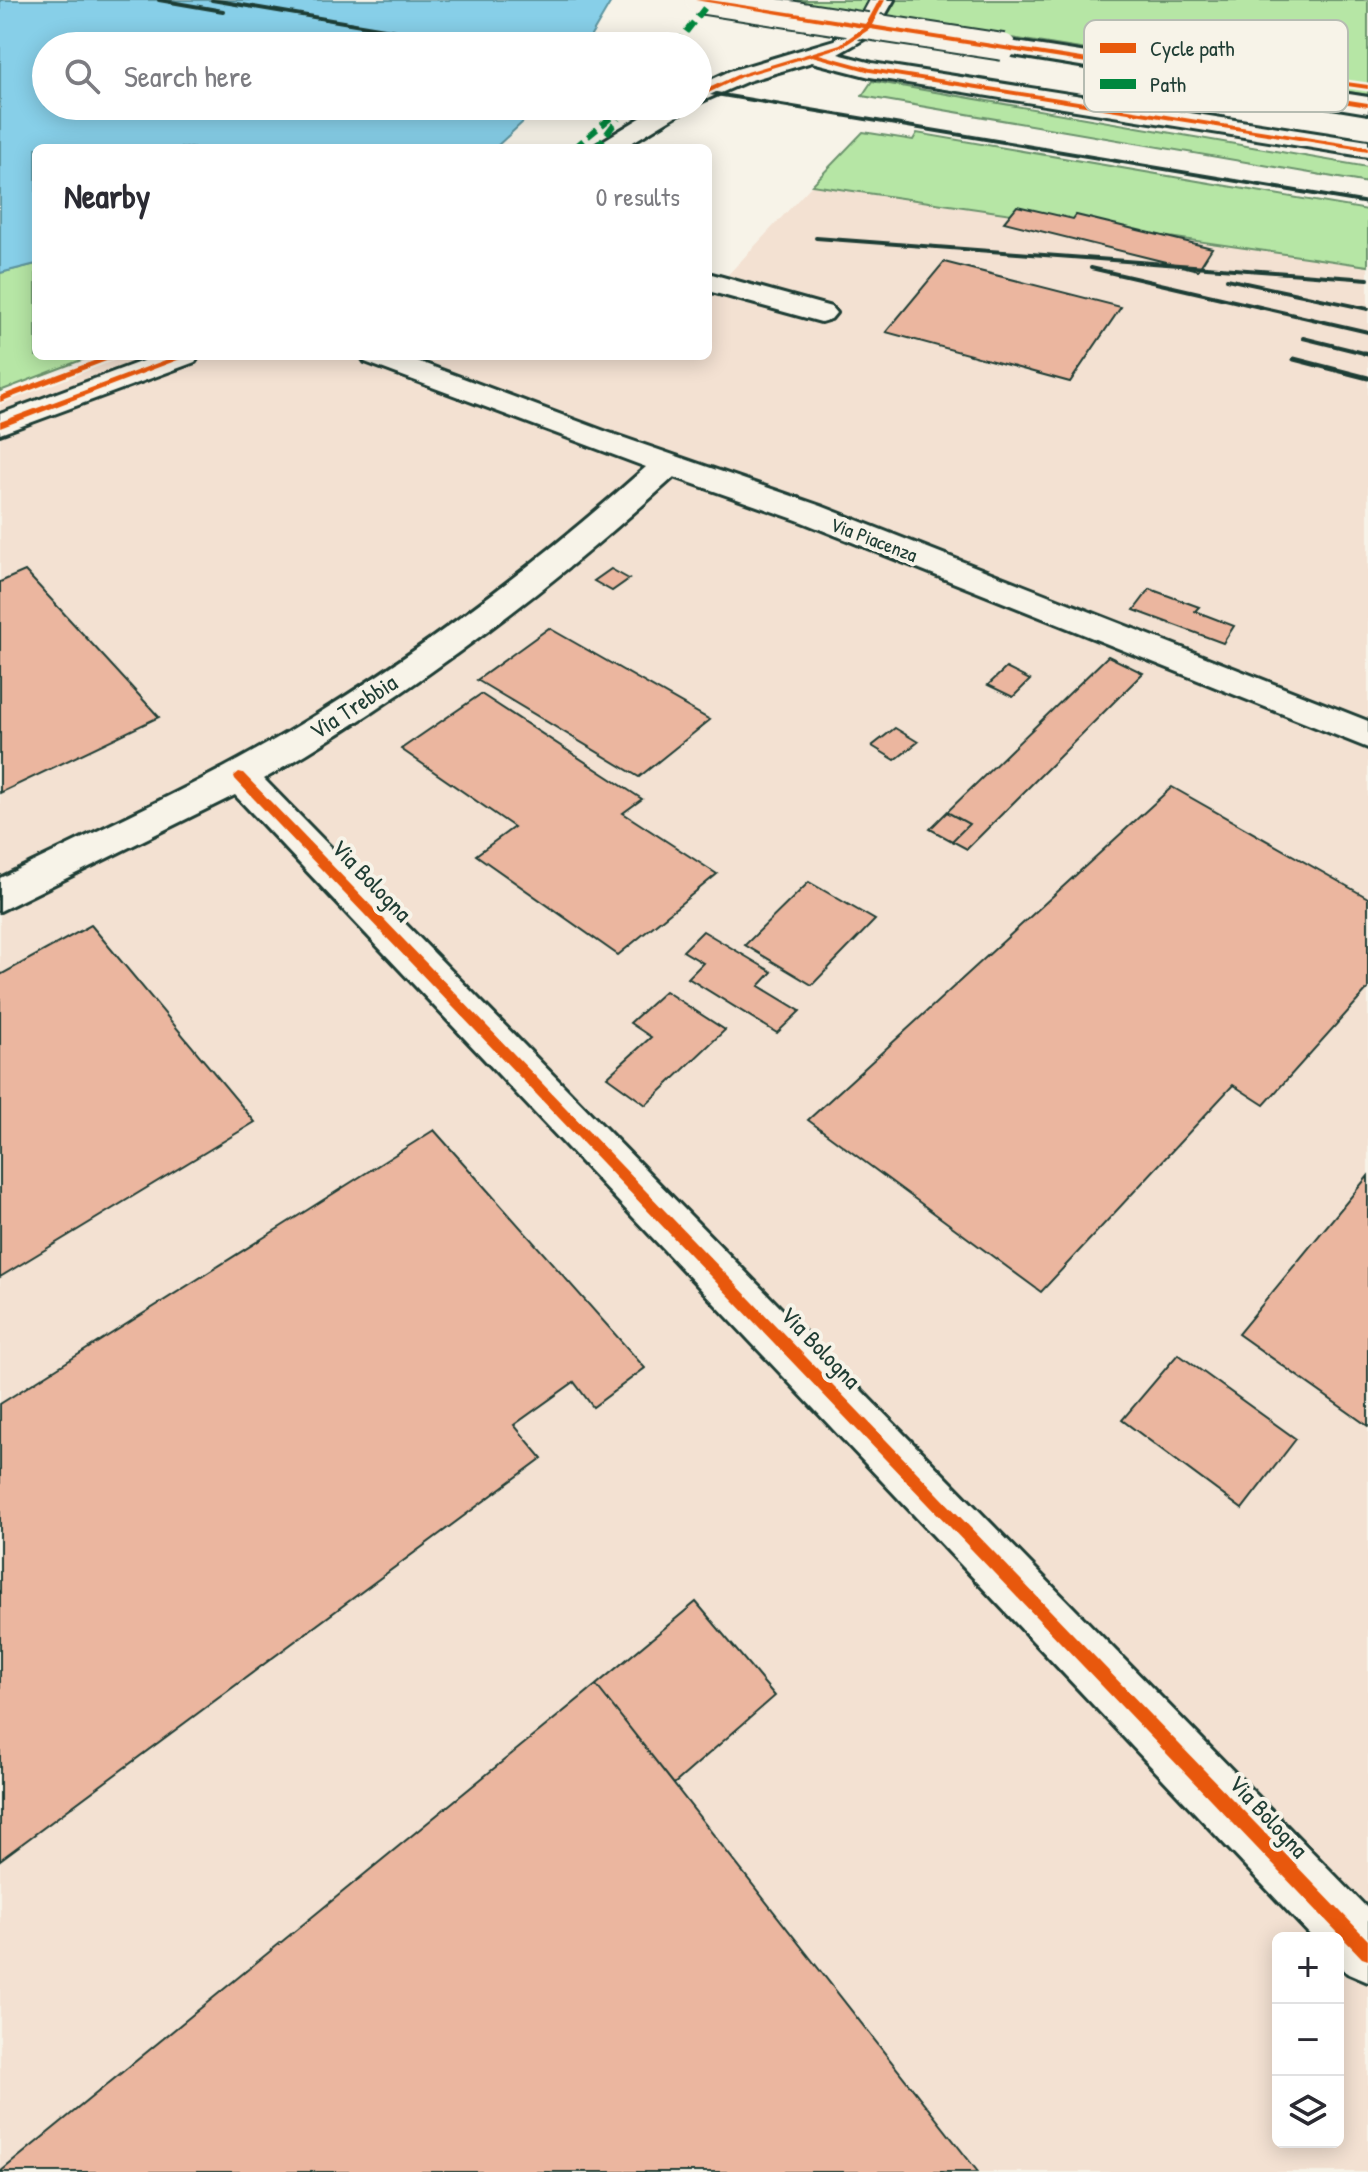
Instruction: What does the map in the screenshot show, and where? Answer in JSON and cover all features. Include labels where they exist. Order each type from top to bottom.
[{"type":"street","points":[[698,0],[1084,60]]},
{"type":"street","points":[[712,89],[739,76],[842,45],[867,28],[882,0]]},
{"type":"street","points":[[815,55],[870,70],[1084,104]]},
{"type":"street","points":[[1348,102],[1368,105]]},
{"type":"street","points":[[1135,112],[1368,149]]},
{"type":"street","points":[[611,144],[654,120]]},
{"type":"street","points":[[712,283],[821,313]]},
{"type":"street","points":[[0,425],[173,360]]},
{"type":"street","name":"Via Piacenza","points":[[383,360],[596,439],[670,463],[1132,639],[1368,735]]},
{"type":"street","name":"Via Trebbia","points":[[0,896],[239,776],[351,710],[490,616],[670,463]]},
{"type":"street","name":"Via Bologna","points":[[239,776],[1368,1952]]},
{"type":"shaded area","points":[[812,185],[1368,266],[1368,2172],[0,2172],[0,400],[111,360],[712,360],[712,292]]},
{"type":"green space","points":[[774,0],[1368,0],[1368,95],[1348,92],[1348,20],[1084,20],[1084,50]]},
{"type":"green space","points":[[872,81],[1368,167],[1368,183],[862,96]]},
{"type":"green space","points":[[863,132],[913,140],[917,133],[1368,210],[1368,266],[812,185]]},
{"type":"green space","points":[[32,265],[32,360],[81,360],[0,391],[0,273]]},
{"type":"water","points":[[0,0],[612,0],[593,32],[32,32],[32,120],[525,120],[499,144],[32,144],[32,265],[0,273]]},
{"type":"building","points":[[1017,206],[1073,219],[1076,215],[1212,248],[1198,270],[1004,222]]},
{"type":"building","points":[[944,262],[1121,307],[1070,382],[886,332]]},
{"type":"building","points":[[611,569],[629,579],[612,591],[594,581]]},
{"type":"building","points":[[25,571],[159,717],[0,793],[0,582]]},
{"type":"building","points":[[1150,589],[1199,607],[1195,611],[1234,626],[1223,643],[1134,610]]},
{"type":"building","points":[[549,628],[710,720],[639,777],[477,680]]},
{"type":"building","points":[[1108,656],[1143,673],[967,849],[952,841],[969,824],[947,812]]},
{"type":"building","points":[[1006,668],[1030,680],[1013,697],[988,685]]},
{"type":"building","points":[[481,694],[642,799],[623,813],[717,874],[618,955],[476,855],[514,827],[401,749]]},
{"type":"building","points":[[895,728],[918,742],[895,760],[872,746]]},
{"type":"building","points":[[1172,787],[1368,898],[1368,989],[1264,1105],[1233,1085],[1041,1292],[808,1120]]},
{"type":"building","points":[[947,812],[969,824],[952,841],[930,829]]},
{"type":"building","points":[[809,882],[875,920],[812,985],[745,945]]},
{"type":"building","points":[[91,925],[255,1122],[0,1277],[0,975]]},
{"type":"building","points":[[703,931],[772,972],[759,986],[800,1011],[777,1033],[688,978],[703,963],[683,951]]},
{"type":"building","points":[[665,991],[725,1030],[646,1105],[607,1077],[651,1037],[630,1023]]},
{"type":"building","points":[[434,1130],[645,1368],[593,1407],[574,1382],[514,1425],[542,1458],[0,1860],[0,1404]]},
{"type":"building","points":[[1368,1176],[1368,1426],[1238,1334]]},
{"type":"building","points":[[1178,1354],[1296,1439],[1242,1509],[1122,1420]]},
{"type":"building","points":[[696,1602],[775,1696],[674,1784],[596,1685]]},
{"type":"building","points":[[596,1685],[978,2172],[0,2172]]},
{"type":"railway","points":[[159,0],[223,11]]},
{"type":"railway","points":[[212,0],[403,32]]},
{"type":"railway","points":[[712,93],[1368,203]]},
{"type":"railway","points":[[816,238],[1368,279]]},
{"type":"railway","points":[[1091,268],[1368,332]]},
{"type":"railway","points":[[1227,279],[1368,309]]},
{"type":"railway","points":[[1303,338],[1368,354],[1364,353]]},
{"type":"railway","points":[[1294,359],[1368,378]]},
{"type":"marked path","points":[[686,32],[711,0]]},
{"type":"marked path","points":[[579,144],[608,120]]},
{"type":"marked path","points":[[599,144],[617,120]]},
{"type":"cycle path","points":[[698,0],[1084,60]]},
{"type":"cycle path","points":[[712,89],[739,76],[842,45],[867,28],[882,0]]},
{"type":"cycle path","points":[[815,55],[870,70],[1084,104]]},
{"type":"cycle path","points":[[1348,84],[1368,87]]},
{"type":"cycle path","points":[[1348,102],[1368,105]]},
{"type":"cycle path","points":[[1135,112],[1368,149]]},
{"type":"cycle path","points":[[0,399],[104,360]]},
{"type":"cycle path","points":[[0,425],[173,360]]},
{"type":"cycle path","points":[[239,776],[1368,1952]]}]
